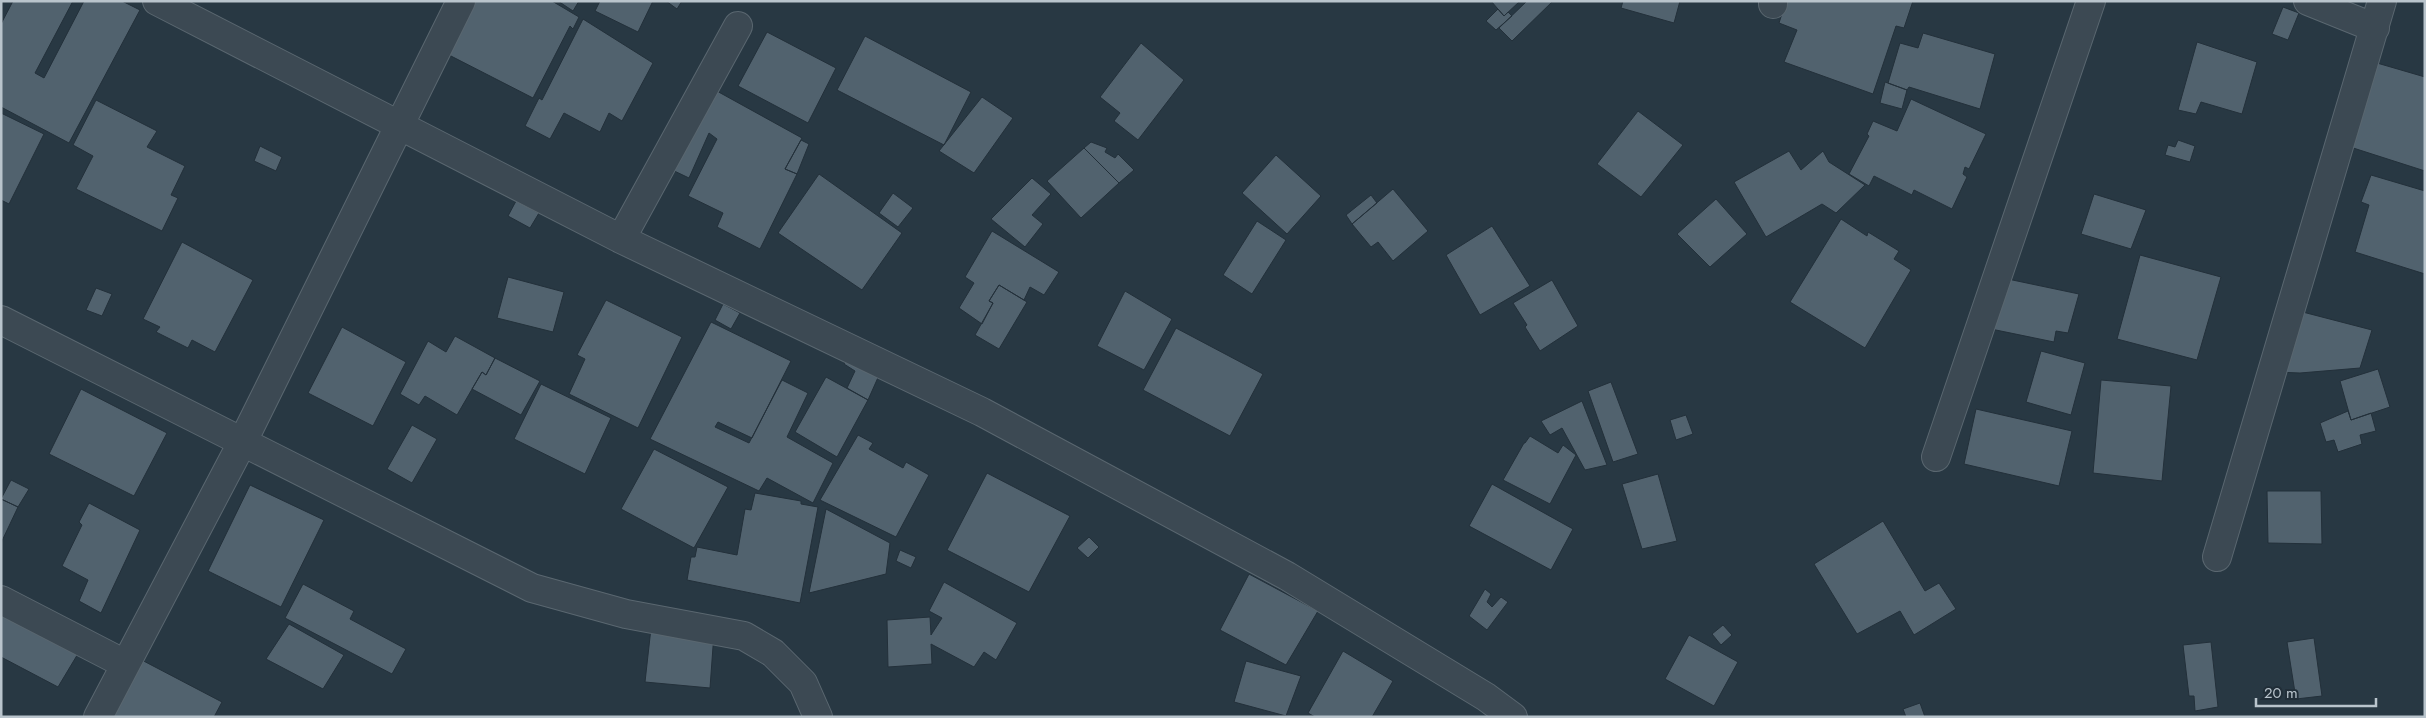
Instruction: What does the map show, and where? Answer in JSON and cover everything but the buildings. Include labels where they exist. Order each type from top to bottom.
[{"type":"street","points":[[157,1],[621,239],[982,412],[1287,576],[1486,697],[1513,717]]},
{"type":"street","points":[[98,717],[243,441],[461,1]]},
{"type":"street","points":[[1936,457],[2091,1]]},
{"type":"street","points":[[2308,1],[2374,28]]},
{"type":"street","points":[[2217,557],[2382,1]]},
{"type":"street","points":[[621,239],[738,26]]},
{"type":"street","points":[[1,320],[532,588],[626,614],[744,636],[772,653],[802,683],[818,717]]},
{"type":"street","points":[[1,600],[125,664]]}]
